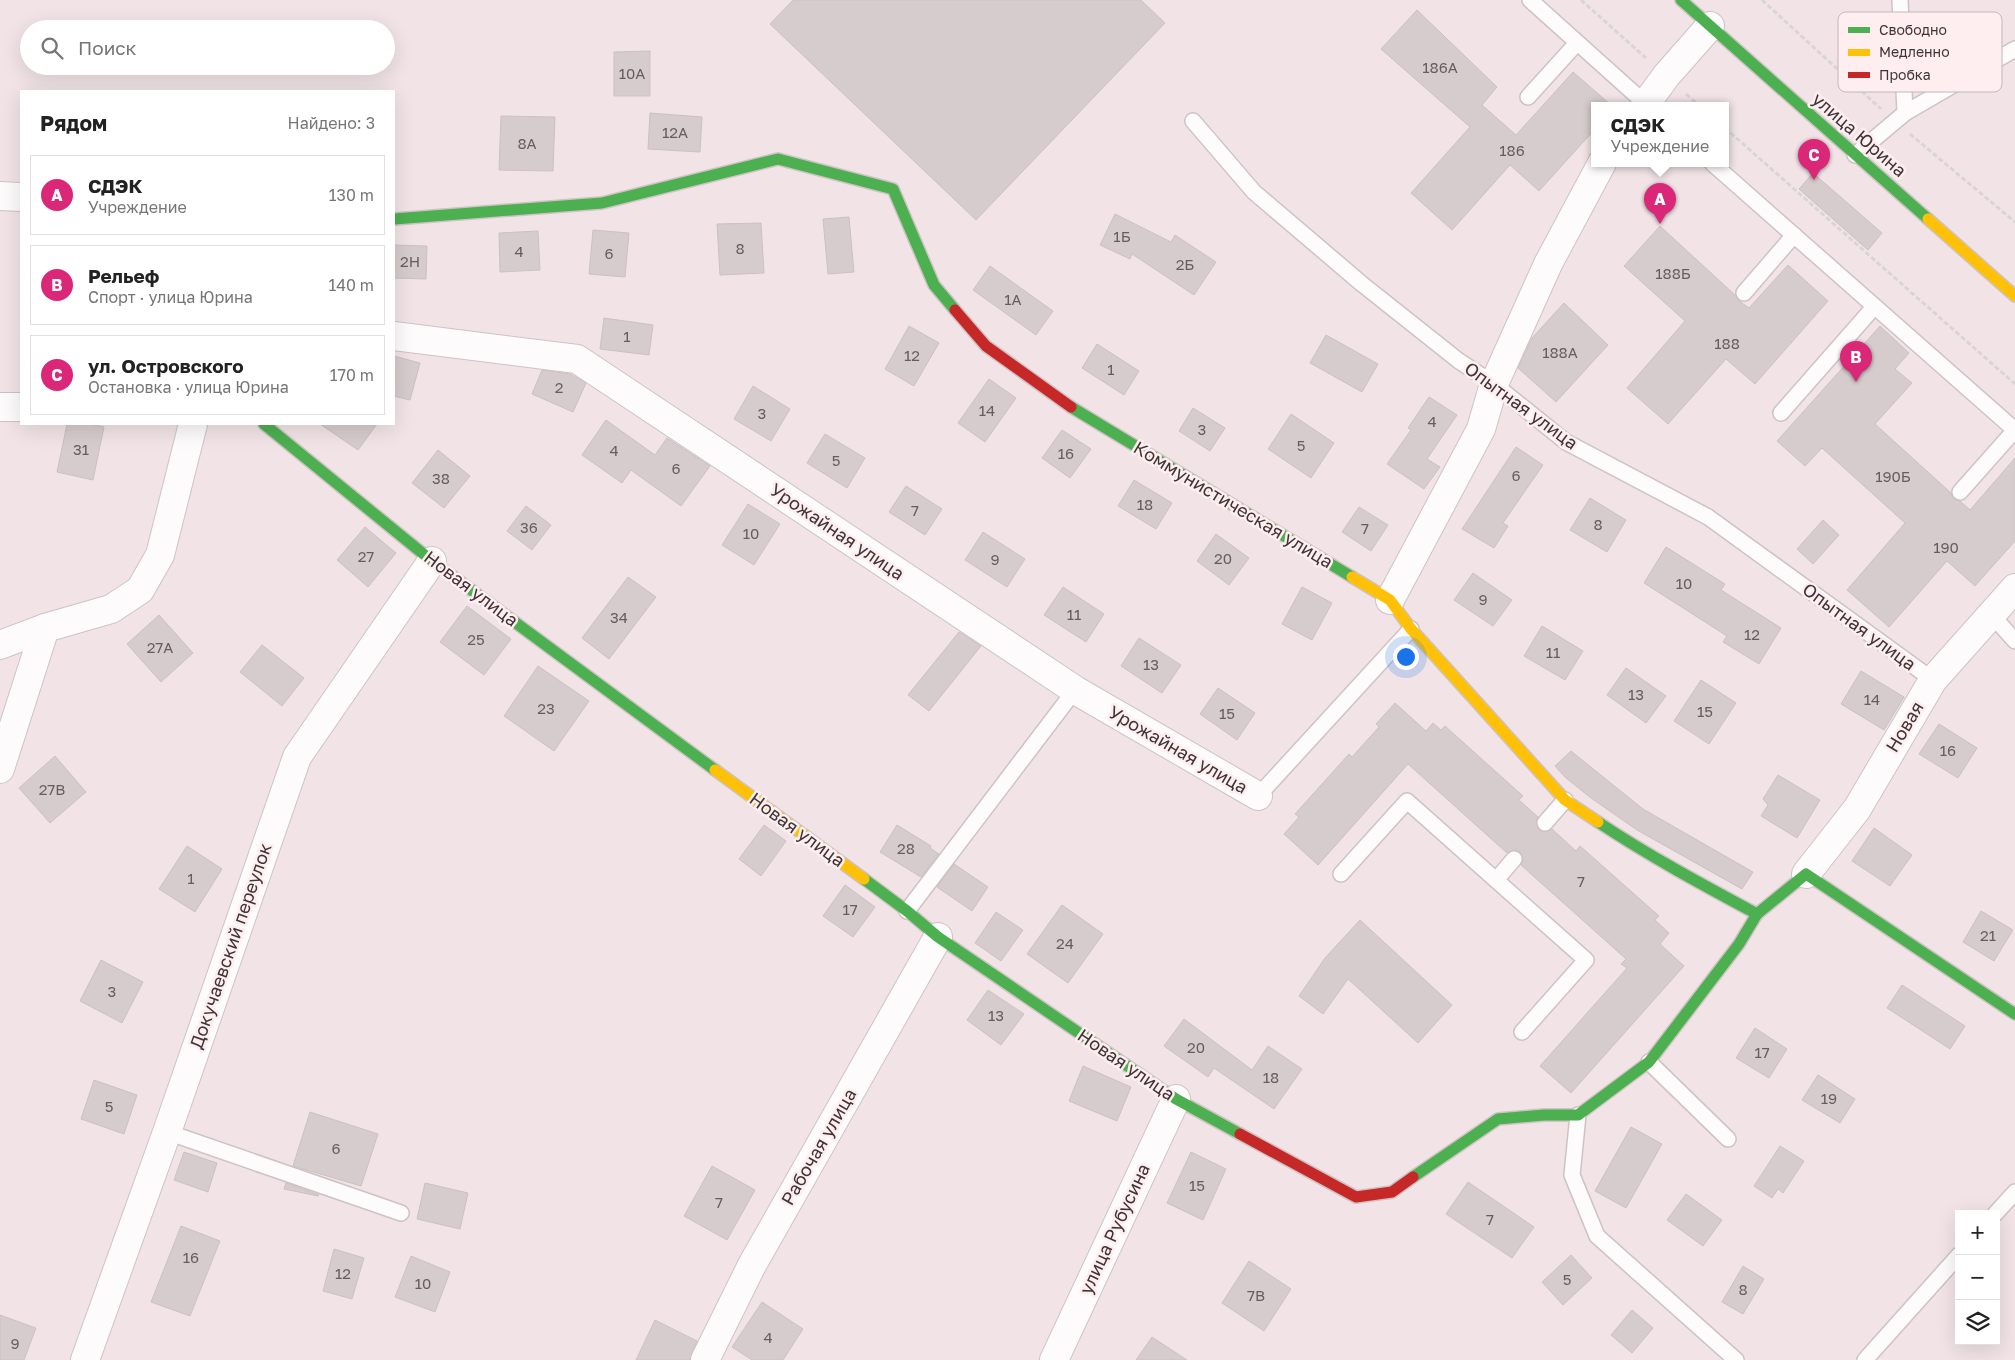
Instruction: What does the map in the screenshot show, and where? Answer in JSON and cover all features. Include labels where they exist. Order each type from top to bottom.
[{"type":"street","name":"улица Юрина","points":[[1681,0],[2015,296]]},
{"type":"street","points":[[1648,102],[1666,76],[1710,26]]},
{"type":"street","name":"Коммунистическая улица","points":[[395,219],[602,203],[778,159],[894,189],[934,285],[986,346],[1059,400],[1390,600],[1411,629],[1565,800],[1628,844],[1756,914]]},
{"type":"street","points":[[1390,600],[1481,429],[1494,384],[1548,264],[1600,167]]},
{"type":"street","points":[[0,196],[20,197]]},
{"type":"street","name":"Урожайная улица","points":[[395,336],[577,359],[1075,690],[1258,796]]},
{"type":"street","points":[[0,407],[20,408]]},
{"type":"street","points":[[0,646],[45,628],[111,609],[140,590],[160,555],[193,425]]},
{"type":"street","name":"Новая улица","points":[[265,425],[432,561],[908,911],[938,937],[1176,1099],[1356,1197],[1392,1192],[1498,1119],[1544,1115],[1578,1115]]},
{"type":"street","name":"Докучаевский переулок","points":[[85,1360],[167,1132],[297,757],[432,561]]},
{"type":"street","name":"Новая","points":[[1806,874],[1857,809],[1933,680],[2015,588]]},
{"type":"street","points":[[0,769],[45,628]]},
{"type":"street","points":[[1578,1115],[1649,1062],[1739,944],[1756,914],[1806,874],[2015,1014]]},
{"type":"street","name":"Рабочая улица","points":[[705,1360],[752,1265],[938,937]]},
{"type":"street","name":"улица Рубусина","points":[[1054,1360],[1176,1099]]},
{"type":"lane","points":[[1530,0],[1576,44],[1643,102]]},
{"type":"lane","points":[[1528,97],[1576,44]]},
{"type":"lane","points":[[2002,56],[2015,49]]},
{"type":"lane","points":[[1904,92],[1905,112]]},
{"type":"lane","points":[[1855,155],[1905,112],[1940,92]]},
{"type":"lane","name":"Опытная улица","points":[[1193,121],[1254,192],[1362,284],[1459,361],[1494,384],[1566,442],[1708,517],[1933,680]]},
{"type":"lane","points":[[1717,167],[2015,430],[1960,492]]},
{"type":"lane","points":[[1744,293],[1794,235]]},
{"type":"lane","points":[[1781,413],[1874,307]]},
{"type":"lane","points":[[1991,614],[2015,641]]},
{"type":"lane","points":[[1258,796],[1411,629]]},
{"type":"lane","points":[[908,911],[1075,690]]},
{"type":"lane","points":[[1545,823],[1565,800]]},
{"type":"lane","points":[[1341,874],[1407,801],[1586,960],[1522,1032]]},
{"type":"lane","points":[[1496,880],[1514,859]]},
{"type":"lane","points":[[1649,1062],[1728,1139]]},
{"type":"lane","points":[[1578,1115],[1572,1175],[1597,1236],[1736,1360]]},
{"type":"lane","points":[[167,1132],[401,1213]]},
{"type":"lane","points":[[1999,1210],[2015,1192]]},
{"type":"lane","points":[[1865,1360],[1955,1259]]},
{"type":"path","points":[[1582,0],[1666,76]]},
{"type":"path","points":[[1729,132],[2015,384]]},
{"type":"building","points":[[793,0],[1141,0],[1165,23],[976,220],[770,24]]},
{"type":"building","points":[[1417,10],[1497,87],[1482,105],[1516,135],[1573,72],[1608,102],[1591,102],[1591,133],[1539,191],[1510,165],[1452,230],[1411,193],[1470,127],[1381,49]]},
{"type":"building","points":[[650,51],[650,96],[614,96],[614,52]]},
{"type":"building","points":[[650,113],[702,117],[700,152],[648,149]]},
{"type":"building","points":[[501,116],[555,117],[553,171],[499,170]]},
{"type":"building","points":[[1813,173],[1882,233],[1868,250],[1799,189]]},
{"type":"building","points":[[1115,214],[1171,242],[1175,235],[1216,262],[1194,295],[1132,254],[1130,259],[1100,245]]},
{"type":"building","points":[[849,217],[854,272],[828,274],[823,219]]},
{"type":"building","points":[[761,223],[764,273],[720,275],[717,224]]},
{"type":"building","points":[[1660,226],[1735,295],[1738,300],[1749,308],[1788,265],[1828,301],[1755,384],[1726,359],[1668,424],[1627,388],[1685,321],[1624,266]]},
{"type":"building","points":[[593,230],[629,233],[625,277],[589,274]]},
{"type":"building","points":[[538,231],[540,270],[500,272],[499,233]]},
{"type":"building","points":[[395,245],[427,246],[426,279],[395,278]]},
{"type":"building","points":[[990,266],[1053,311],[1036,335],[973,290]]},
{"type":"building","points":[[1564,303],[1608,345],[1556,402],[1518,368],[1532,338]]},
{"type":"building","points":[[604,318],[653,325],[649,355],[600,349]]},
{"type":"building","points":[[909,326],[939,343],[914,386],[885,369]]},
{"type":"building","points":[[1880,326],[1909,353],[1895,369],[1912,383],[1875,424],[1951,493],[1953,499],[1960,501],[1970,510],[2015,458],[2015,541],[1975,586],[1947,561],[1889,627],[1847,590],[1905,523],[1822,448],[1805,466],[1777,441]]},
{"type":"building","points":[[1326,335],[1378,364],[1362,392],[1310,363]]},
{"type":"building","points":[[1097,344],[1139,371],[1124,395],[1082,368]]},
{"type":"building","points":[[395,356],[420,363],[410,400],[395,396]]},
{"type":"building","points":[[542,370],[570,374],[586,383],[573,412],[532,394]]},
{"type":"building","points":[[989,379],[1016,398],[985,442],[958,423]]},
{"type":"building","points":[[753,386],[790,409],[771,441],[734,419]]},
{"type":"building","points":[[1429,397],[1457,415],[1427,459],[1440,467],[1424,489],[1387,464],[1411,430],[1408,428]]},
{"type":"building","points":[[1193,408],[1225,428],[1210,451],[1179,431]]},
{"type":"building","points":[[1291,414],[1334,443],[1311,478],[1268,449]]},
{"type":"building","points":[[606,420],[655,455],[667,438],[710,466],[681,506],[631,470],[622,483],[582,455]]},
{"type":"building","points":[[67,425],[104,427],[93,480],[57,472]]},
{"type":"building","points":[[321,425],[376,425],[358,450]]},
{"type":"building","points":[[1062,430],[1091,449],[1070,478],[1042,458]]},
{"type":"building","points":[[825,434],[865,458],[847,488],[807,463]]},
{"type":"building","points":[[1516,447],[1543,465],[1503,523],[1508,526],[1494,548],[1462,529]]},
{"type":"building","points":[[438,450],[470,476],[444,508],[412,483]]},
{"type":"building","points":[[1134,480],[1172,503],[1156,529],[1118,506]]},
{"type":"building","points":[[906,486],[942,509],[925,535],[889,512]]},
{"type":"building","points":[[1590,498],[1626,520],[1607,552],[1570,530]]},
{"type":"building","points":[[748,504],[780,524],[754,565],[722,545]]},
{"type":"building","points":[[526,506],[551,525],[532,550],[507,531]]},
{"type":"building","points":[[1359,507],[1388,525],[1371,551],[1342,532]]},
{"type":"building","points":[[1823,520],[1839,535],[1813,564],[1797,549]]},
{"type":"building","points":[[365,527],[396,553],[368,587],[337,560]]},
{"type":"building","points":[[983,532],[1025,559],[1007,587],[965,560]]},
{"type":"building","points":[[1216,534],[1249,558],[1229,585],[1197,561]]},
{"type":"building","points":[[1666,547],[1725,584],[1721,590],[1781,628],[1759,664],[1723,642],[1727,636],[1644,583]]},
{"type":"building","points":[[1473,573],[1512,600],[1493,626],[1454,600]]},
{"type":"building","points":[[628,577],[656,597],[609,659],[582,638]]},
{"type":"building","points":[[1063,587],[1104,614],[1086,642],[1044,615]]},
{"type":"building","points":[[1302,587],[1332,603],[1312,640],[1282,624]]},
{"type":"building","points":[[467,606],[511,639],[484,675],[440,642]]},
{"type":"building","points":[[159,615],[193,653],[161,682],[127,644]]},
{"type":"building","points":[[1542,626],[1583,651],[1565,680],[1524,656]]},
{"type":"building","points":[[959,632],[981,646],[929,711],[908,695]]},
{"type":"building","points":[[1139,638],[1181,665],[1162,693],[1121,666]]},
{"type":"building","points":[[262,645],[304,678],[282,706],[240,672]]},
{"type":"building","points":[[538,666],[589,701],[554,751],[504,716]]},
{"type":"building","points":[[1626,668],[1666,696],[1646,723],[1607,695]]},
{"type":"building","points":[[1861,671],[1904,697],[1884,730],[1841,704]]},
{"type":"building","points":[[1701,680],[1736,703],[1709,744],[1674,721]]},
{"type":"building","points":[[1218,688],[1255,713],[1237,740],[1200,714]]},
{"type":"building","points":[[1395,703],[1426,731],[1433,723],[1441,730],[1445,726],[1523,796],[1519,800],[1538,817],[1536,822],[1539,830],[1544,832],[1552,829],[1576,851],[1580,846],[1659,916],[1655,920],[1669,933],[1660,944],[1684,966],[1571,1093],[1540,1066],[1627,968],[1621,964],[1626,959],[1521,865],[1523,860],[1520,852],[1515,850],[1507,853],[1408,764],[1318,865],[1284,834],[1299,817],[1295,814],[1349,754],[1352,757],[1379,727],[1376,724]]},
{"type":"building","points":[[1939,724],[1977,748],[1958,778],[1919,754]]},
{"type":"building","points":[[1571,751],[1643,809],[1753,872],[1742,889],[1637,830],[1566,778],[1555,766]]},
{"type":"building","points":[[55,756],[86,792],[50,823],[19,788]]},
{"type":"building","points":[[1778,775],[1820,800],[1797,838],[1761,816],[1768,805],[1763,799]]},
{"type":"building","points":[[764,825],[786,841],[761,876],[739,859]]},
{"type":"building","points":[[897,825],[931,846],[930,848],[939,854],[921,877],[880,852]]},
{"type":"building","points":[[1874,828],[1912,855],[1890,886],[1852,861]]},
{"type":"building","points":[[187,846],[222,869],[195,912],[159,889]]},
{"type":"building","points":[[954,864],[988,887],[972,911],[937,887]]},
{"type":"building","points":[[845,885],[875,907],[853,937],[823,916]]},
{"type":"building","points":[[1062,905],[1103,934],[1068,983],[1027,954]]},
{"type":"building","points":[[1981,911],[2013,930],[1994,961],[1963,942]]},
{"type":"building","points":[[996,912],[1023,930],[1001,961],[975,943]]},
{"type":"building","points":[[1360,920],[1452,1005],[1418,1043],[1348,979],[1323,1014],[1299,996],[1325,958]]},
{"type":"building","points":[[101,960],[143,982],[122,1023],[80,1001]]},
{"type":"building","points":[[1902,985],[1965,1026],[1950,1049],[1887,1008]]},
{"type":"building","points":[[988,990],[1024,1014],[1001,1045],[967,1020]]},
{"type":"building","points":[[1184,1019],[1252,1070],[1268,1046],[1302,1069],[1274,1109],[1214,1068],[1208,1077],[1164,1046]]},
{"type":"building","points":[[1755,1028],[1787,1049],[1769,1078],[1736,1058]]},
{"type":"building","points":[[1083,1066],[1131,1087],[1117,1121],[1069,1101]]},
{"type":"building","points":[[1818,1075],[1855,1099],[1840,1123],[1802,1100]]},
{"type":"building","points":[[94,1080],[137,1095],[124,1134],[81,1119]]},
{"type":"building","points":[[310,1112],[378,1134],[361,1186],[293,1166]]},
{"type":"building","points":[[1631,1127],[1662,1144],[1626,1208],[1595,1191]]},
{"type":"building","points":[[1780,1146],[1804,1161],[1783,1193],[1778,1189],[1772,1198],[1754,1186]]},
{"type":"building","points":[[184,1152],[217,1163],[208,1192],[174,1180]]},
{"type":"building","points":[[1191,1152],[1226,1169],[1203,1220],[1167,1203]]},
{"type":"building","points":[[712,1166],[755,1190],[727,1240],[684,1216]]},
{"type":"building","points":[[1468,1182],[1534,1227],[1512,1258],[1446,1214]]},
{"type":"building","points":[[286,1183],[319,1195],[284,1189]]},
{"type":"building","points":[[425,1183],[468,1193],[460,1229],[417,1219]]},
{"type":"building","points":[[1686,1194],[1722,1220],[1703,1246],[1667,1220]]},
{"type":"building","points":[[181,1226],[220,1241],[190,1316],[151,1302]]},
{"type":"building","points":[[334,1249],[364,1258],[352,1299],[323,1291]]},
{"type":"building","points":[[1571,1255],[1592,1278],[1563,1305],[1542,1282]]},
{"type":"building","points":[[411,1256],[450,1272],[435,1312],[395,1297]]},
{"type":"building","points":[[1249,1261],[1291,1289],[1264,1331],[1222,1303]]},
{"type":"building","points":[[1743,1266],[1764,1279],[1743,1314],[1722,1302]]},
{"type":"building","points":[[762,1302],[803,1329],[783,1360],[752,1360],[732,1347]]},
{"type":"building","points":[[1632,1310],[1653,1328],[1632,1353],[1611,1335]]},
{"type":"building","points":[[0,1315],[36,1328],[24,1360],[0,1360]]},
{"type":"building","points":[[655,1320],[697,1341],[690,1360],[636,1360]]},
{"type":"building","points":[[1152,1337],[1187,1360],[1136,1360]]},
{"type":"traffic: fast","points":[[1681,0],[1928,219]]},
{"type":"traffic: fast","points":[[395,219],[602,203],[778,159],[893,189],[934,285],[955,310]]},
{"type":"traffic: fast","points":[[1071,407],[1352,577]]},
{"type":"traffic: fast","points":[[265,425],[432,561],[715,770]]},
{"type":"traffic: fast","points":[[1598,822],[1656,858],[1757,914],[1806,874],[2015,1014]]},
{"type":"traffic: fast","points":[[864,879],[938,937],[1176,1099],[1240,1134]]},
{"type":"traffic: fast","points":[[1413,1177],[1498,1119],[1544,1115],[1578,1115],[1649,1062],[1739,944],[1757,914]]},
{"type":"traffic: slow","points":[[1928,219],[2015,296]]},
{"type":"traffic: slow","points":[[1352,577],[1390,600],[1411,629],[1565,800],[1598,822]]},
{"type":"traffic: slow","points":[[715,770],[864,879]]},
{"type":"traffic: jam","points":[[955,310],[986,346],[1071,407]]},
{"type":"traffic: jam","points":[[1240,1134],[1356,1197],[1392,1192],[1413,1177]]},
{"type":"place","name":"ул. Островского","points":[[1814,180]]},
{"type":"place","name":"СДЭК","points":[[1660,224]]},
{"type":"place","name":"Рельеф","points":[[1856,382]]}]
